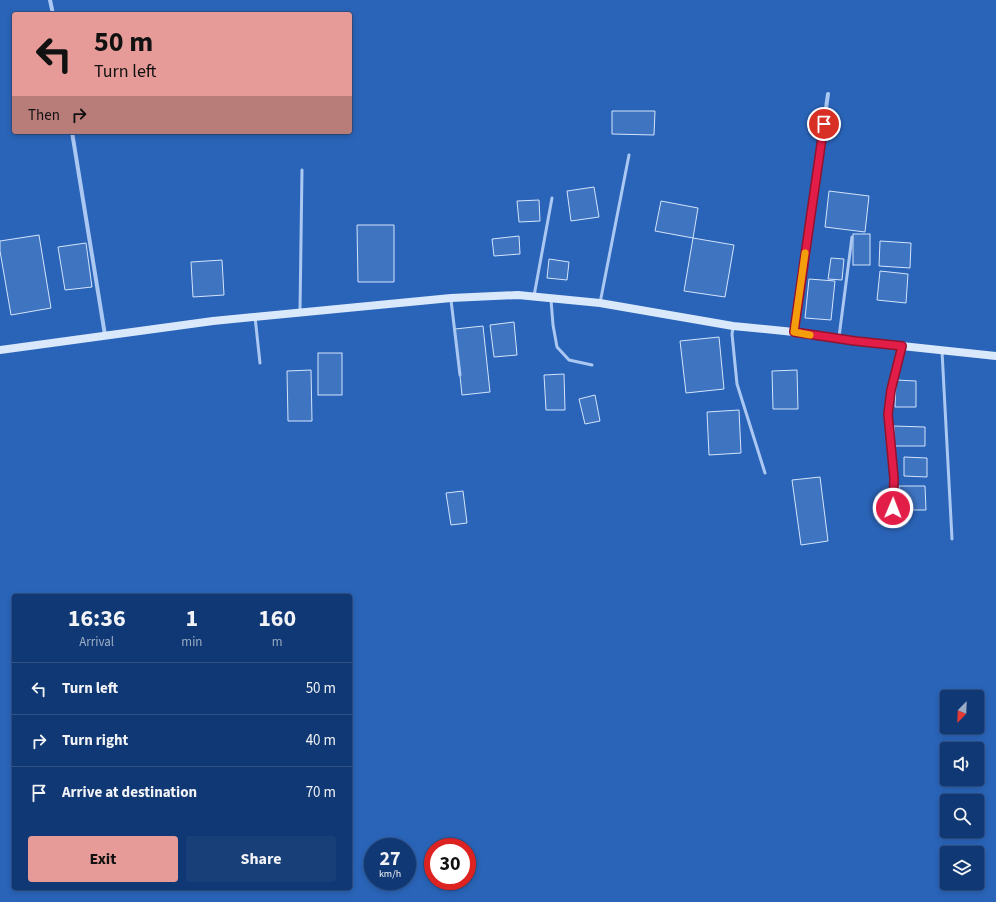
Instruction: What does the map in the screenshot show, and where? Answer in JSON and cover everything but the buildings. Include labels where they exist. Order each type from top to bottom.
[{"type":"street","points":[[50,0],[53,12]]},
{"type":"street","points":[[794,332],[828,94]]},
{"type":"street","points":[[72,134],[105,335]]},
{"type":"street","points":[[0,350],[213,321],[451,298],[518,295],[600,303],[733,326],[996,356]]},
{"type":"street","points":[[893,522],[894,478],[888,414],[891,390],[902,346]]},
{"type":"lane","points":[[600,303],[629,155]]},
{"type":"lane","points":[[300,313],[302,170]]},
{"type":"lane","points":[[534,296],[552,198]]},
{"type":"lane","points":[[839,339],[852,237]]},
{"type":"lane","points":[[451,298],[460,375]]},
{"type":"lane","points":[[551,298],[553,325],[557,347],[569,360],[592,365]]},
{"type":"lane","points":[[255,317],[260,363]]},
{"type":"lane","points":[[733,326],[732,334],[737,384],[765,473]]},
{"type":"lane","points":[[942,351],[952,539]]},
{"type":"shaded area","points":[[0,0],[996,0],[996,902],[0,902]]},
{"type":"slow traffic","points":[[805,253],[794,332],[810,335]]},
{"type":"route","points":[[824,124],[794,332],[902,346],[891,390],[888,414],[894,478],[893,508]]}]
